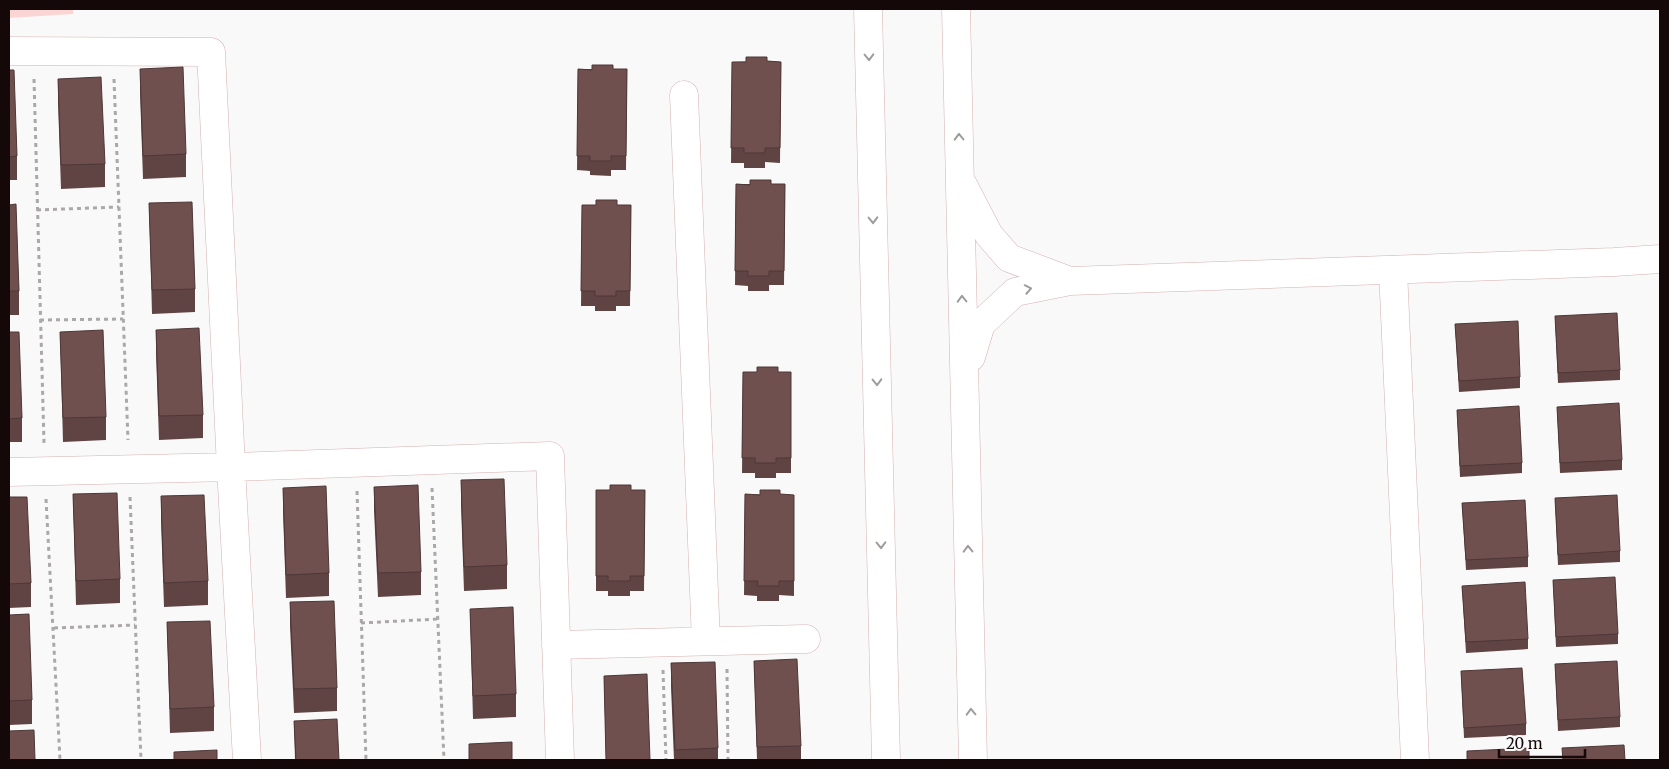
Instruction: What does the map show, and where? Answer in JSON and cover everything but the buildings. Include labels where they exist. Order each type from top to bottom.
[{"type":"street","points":[[868,9],[886,760]]},
{"type":"street","points":[[956,9],[973,760]]},
{"type":"street","points":[[21,51],[211,52],[230,467],[247,760]]},
{"type":"street","points":[[684,95],[716,641]]},
{"type":"street","points":[[960,180],[989,235],[1009,258],[1070,281]]},
{"type":"street","points":[[964,380],[981,324],[1008,298],[1015,292],[1070,281],[1660,259]]},
{"type":"street","points":[[1393,270],[1415,760]]},
{"type":"street","points":[[9,472],[129,470],[550,456],[560,760]]},
{"type":"street","points":[[556,645],[806,638]]},
{"type":"path","points":[[21,51],[38,210],[45,471],[60,760]]},
{"type":"path","points":[[113,51],[141,760]]},
{"type":"path","points":[[38,210],[119,207]]},
{"type":"path","points":[[40,320],[123,319]]},
{"type":"path","points":[[430,460],[444,760]]},
{"type":"path","points":[[356,463],[366,760]]},
{"type":"path","points":[[361,623],[438,619]]},
{"type":"path","points":[[54,628],[135,625]]},
{"type":"path","points":[[716,641],[728,760]]},
{"type":"path","points":[[662,642],[666,760]]},
{"type":"shaded area","points":[[9,9],[73,9],[73,14],[9,18]]}]
